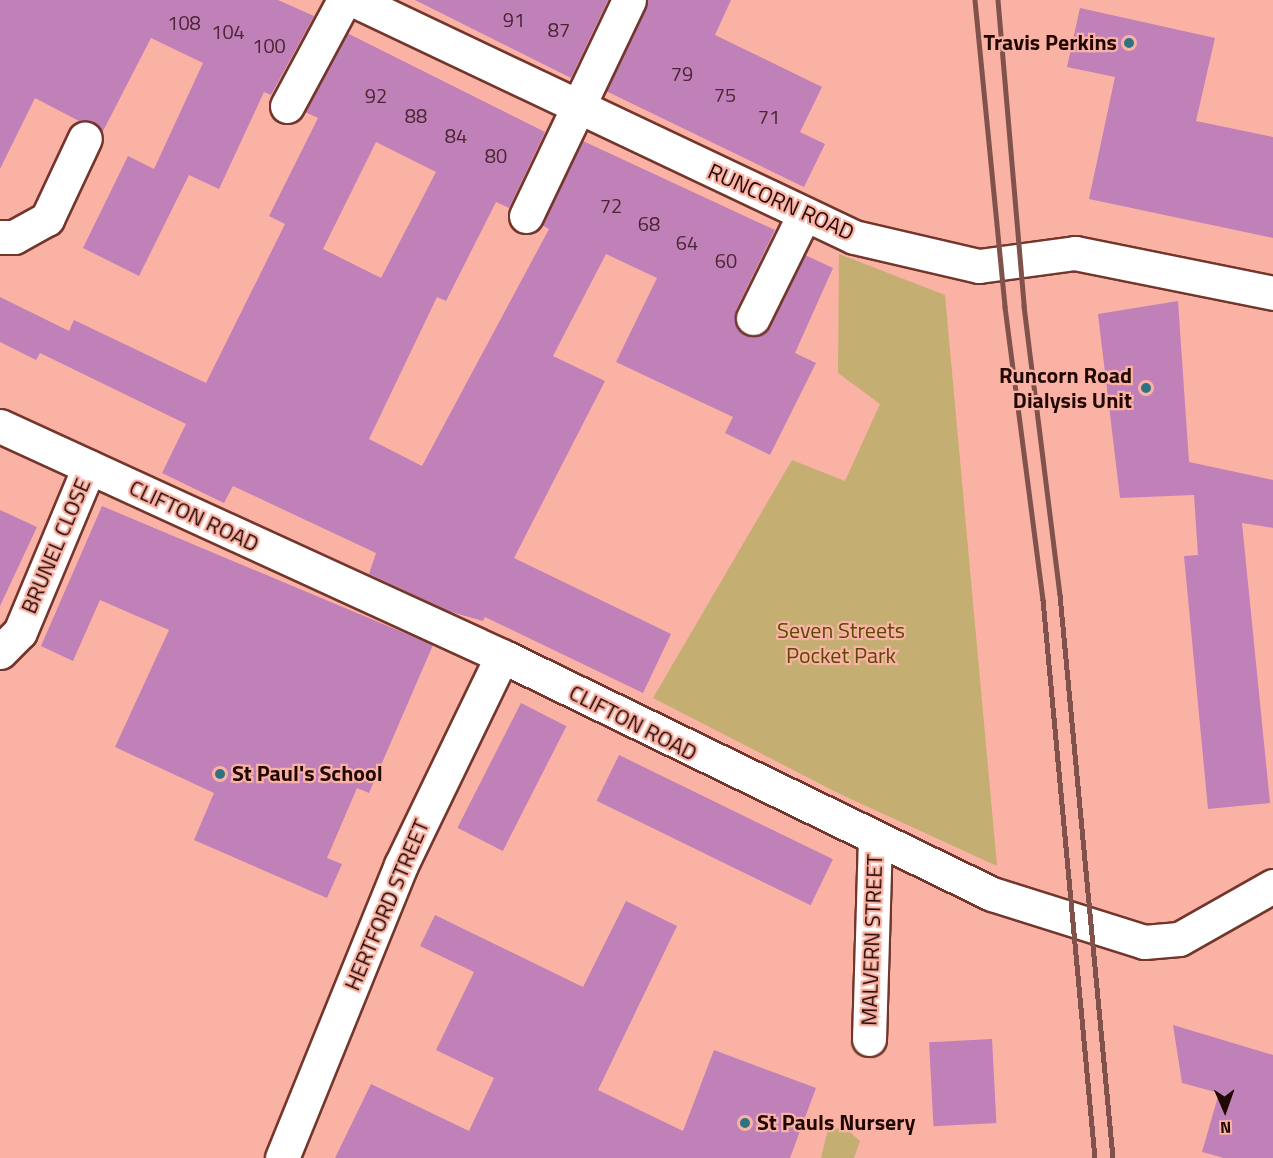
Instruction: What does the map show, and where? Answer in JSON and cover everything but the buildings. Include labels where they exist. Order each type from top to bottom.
[{"type":"street","points":[[287,106],[344,0]]},
{"type":"street","name":"RUNCORN ROAD","points":[[354,0],[803,217],[854,237],[979,266],[1076,253],[1273,293]]},
{"type":"street","points":[[526,216],[629,0]]},
{"type":"street","points":[[0,237],[14,237],[47,219],[85,138]]},
{"type":"street","points":[[753,318],[803,217]]},
{"type":"street","name":"CLIFTON ROAD","points":[[0,426],[502,656],[875,842],[992,894],[1144,942],[1179,939],[1273,886]]},
{"type":"street","name":"BRUNEL CLOSE","points":[[0,652],[20,632],[89,467]]},
{"type":"street","name":"HERTFORD STREET","points":[[282,1158],[401,865],[502,656]]},
{"type":"street","name":"MALVERN STREET","points":[[869,1039],[875,842]]},
{"type":"green space","name":"Seven Streets Pocket Park","points":[[839,254],[945,295],[997,866],[842,795],[653,698],[792,460],[845,481],[880,404],[838,373]]},
{"type":"green space","points":[[845,1128],[860,1141],[854,1158],[821,1158],[828,1129]]},
{"type":"railway","points":[[975,0],[1005,307],[1043,600],[1095,1158]]},
{"type":"railway","points":[[998,0],[1024,306],[1060,595],[1113,1158]]},
{"type":"place","name":"Travis Perkins","points":[[1129,43]]},
{"type":"place","name":"Runcorn Road Dialysis Unit","points":[[1146,388]]},
{"type":"place","name":"St Paul's School","points":[[220,774]]},
{"type":"place","name":"St Pauls Nursery","points":[[745,1123]]}]
